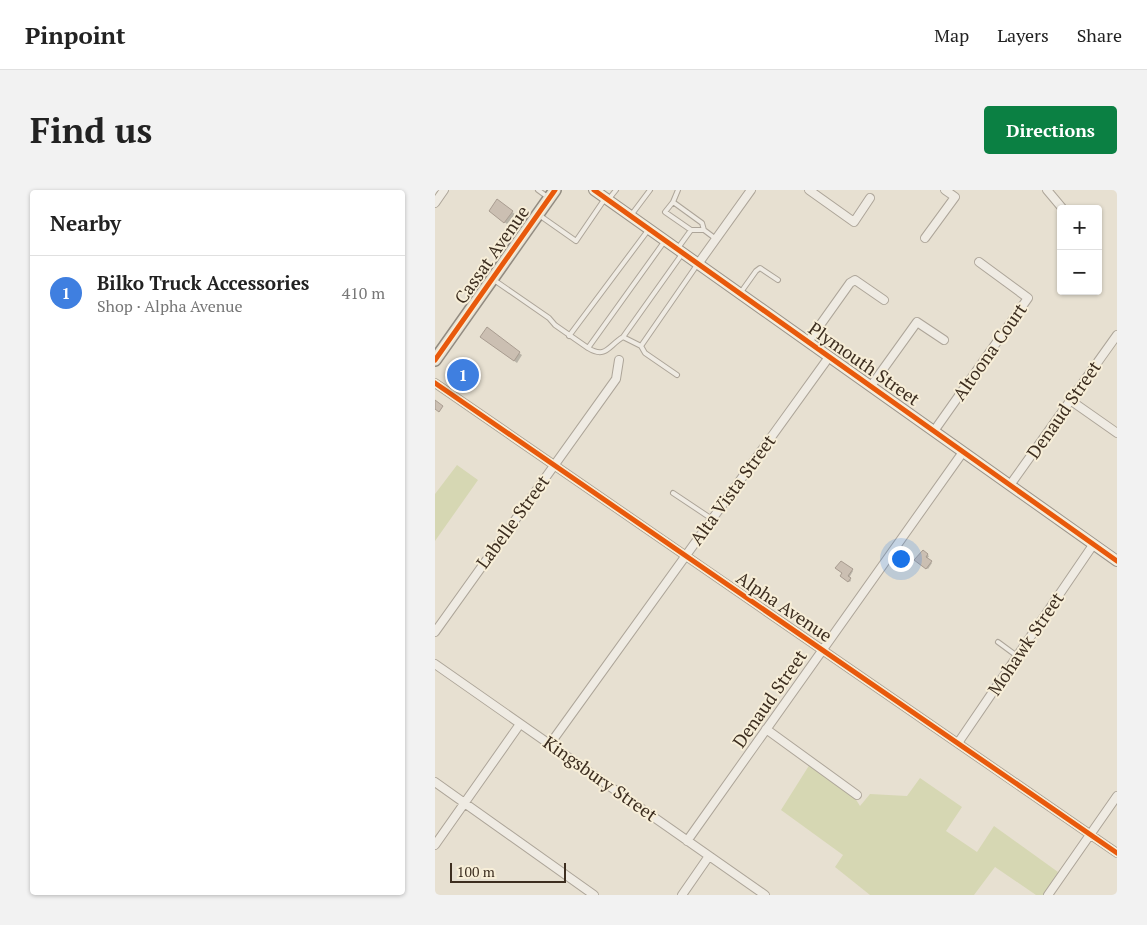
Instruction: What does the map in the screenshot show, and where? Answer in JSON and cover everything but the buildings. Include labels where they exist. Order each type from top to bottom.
[{"type":"main road","name":"Cassat Avenue","points":[[435,360],[552,194]]},
{"type":"street","points":[[435,203],[445,190]]},
{"type":"street","name":"Plymouth Street","points":[[595,190],[1117,561]]},
{"type":"street","points":[[698,264],[751,190]]},
{"type":"street","points":[[809,190],[854,222],[870,198]]},
{"type":"street","points":[[925,238],[955,197],[945,190]]},
{"type":"street","points":[[1047,190],[1060,205]]},
{"type":"street","name":"Altoona Court","points":[[934,431],[1028,298],[979,262]]},
{"type":"street","points":[[808,342],[850,283],[855,280],[883,300]]},
{"type":"street","points":[[871,386],[917,322],[944,340]]},
{"type":"street","name":"Denaud Street","points":[[1011,485],[1117,335]]},
{"type":"street","name":"Alta Vista Street","points":[[550,744],[829,357]]},
{"type":"street","name":"Labelle Street","points":[[435,632],[616,379],[619,360]]},
{"type":"street","name":"Alpha Avenue","points":[[435,383],[1117,853]]},
{"type":"street","points":[[1070,400],[1117,433]]},
{"type":"street","name":"Denaud Street","points":[[687,841],[963,452]]},
{"type":"street","name":"Mohawk Street","points":[[958,743],[1093,545]]},
{"type":"street","name":"Kingsbury Street","points":[[435,664],[765,895]]},
{"type":"street","points":[[435,845],[521,724]]},
{"type":"street","points":[[766,729],[857,795]]},
{"type":"street","points":[[435,782],[593,895]]},
{"type":"street","points":[[1048,895],[1117,796]]},
{"type":"street","points":[[682,895],[709,856]]},
{"type":"lane","points":[[538,190],[552,194]]},
{"type":"lane","points":[[537,214],[576,241],[607,199],[616,190]]},
{"type":"lane","points":[[631,216],[650,190]]},
{"type":"lane","points":[[678,190],[673,202],[665,212],[691,230],[704,230],[716,239]]},
{"type":"lane","points":[[673,202],[702,223],[704,230]]},
{"type":"lane","points":[[569,336],[649,229]]},
{"type":"lane","points":[[493,278],[549,318],[569,336],[597,354],[604,352],[623,338],[680,251],[691,230]]},
{"type":"lane","points":[[588,348],[665,241]]},
{"type":"lane","points":[[641,346],[698,264]]},
{"type":"lane","points":[[740,294],[755,271],[760,268],[778,280]]},
{"type":"lane","points":[[623,338],[641,346],[645,352],[677,375]]},
{"type":"lane","points":[[673,493],[712,520]]},
{"type":"lane","points":[[998,642],[1017,656]]},
{"type":"green space","points":[[457,465],[478,480],[435,541],[435,494]]},
{"type":"green space","points":[[810,764],[855,798],[860,806],[870,794],[907,796],[920,778],[962,807],[946,831],[977,852],[994,826],[1058,872],[1044,895],[1036,895],[995,867],[974,895],[870,895],[835,867],[843,855],[781,810]]},
{"type":"cycle path","points":[[435,360],[555,190]]},
{"type":"cycle path","points":[[594,190],[1117,561]]},
{"type":"cycle path","points":[[435,383],[1117,853]]},
{"type":"place","name":"Bilko Truck Accessories","points":[[463,375]]}]
